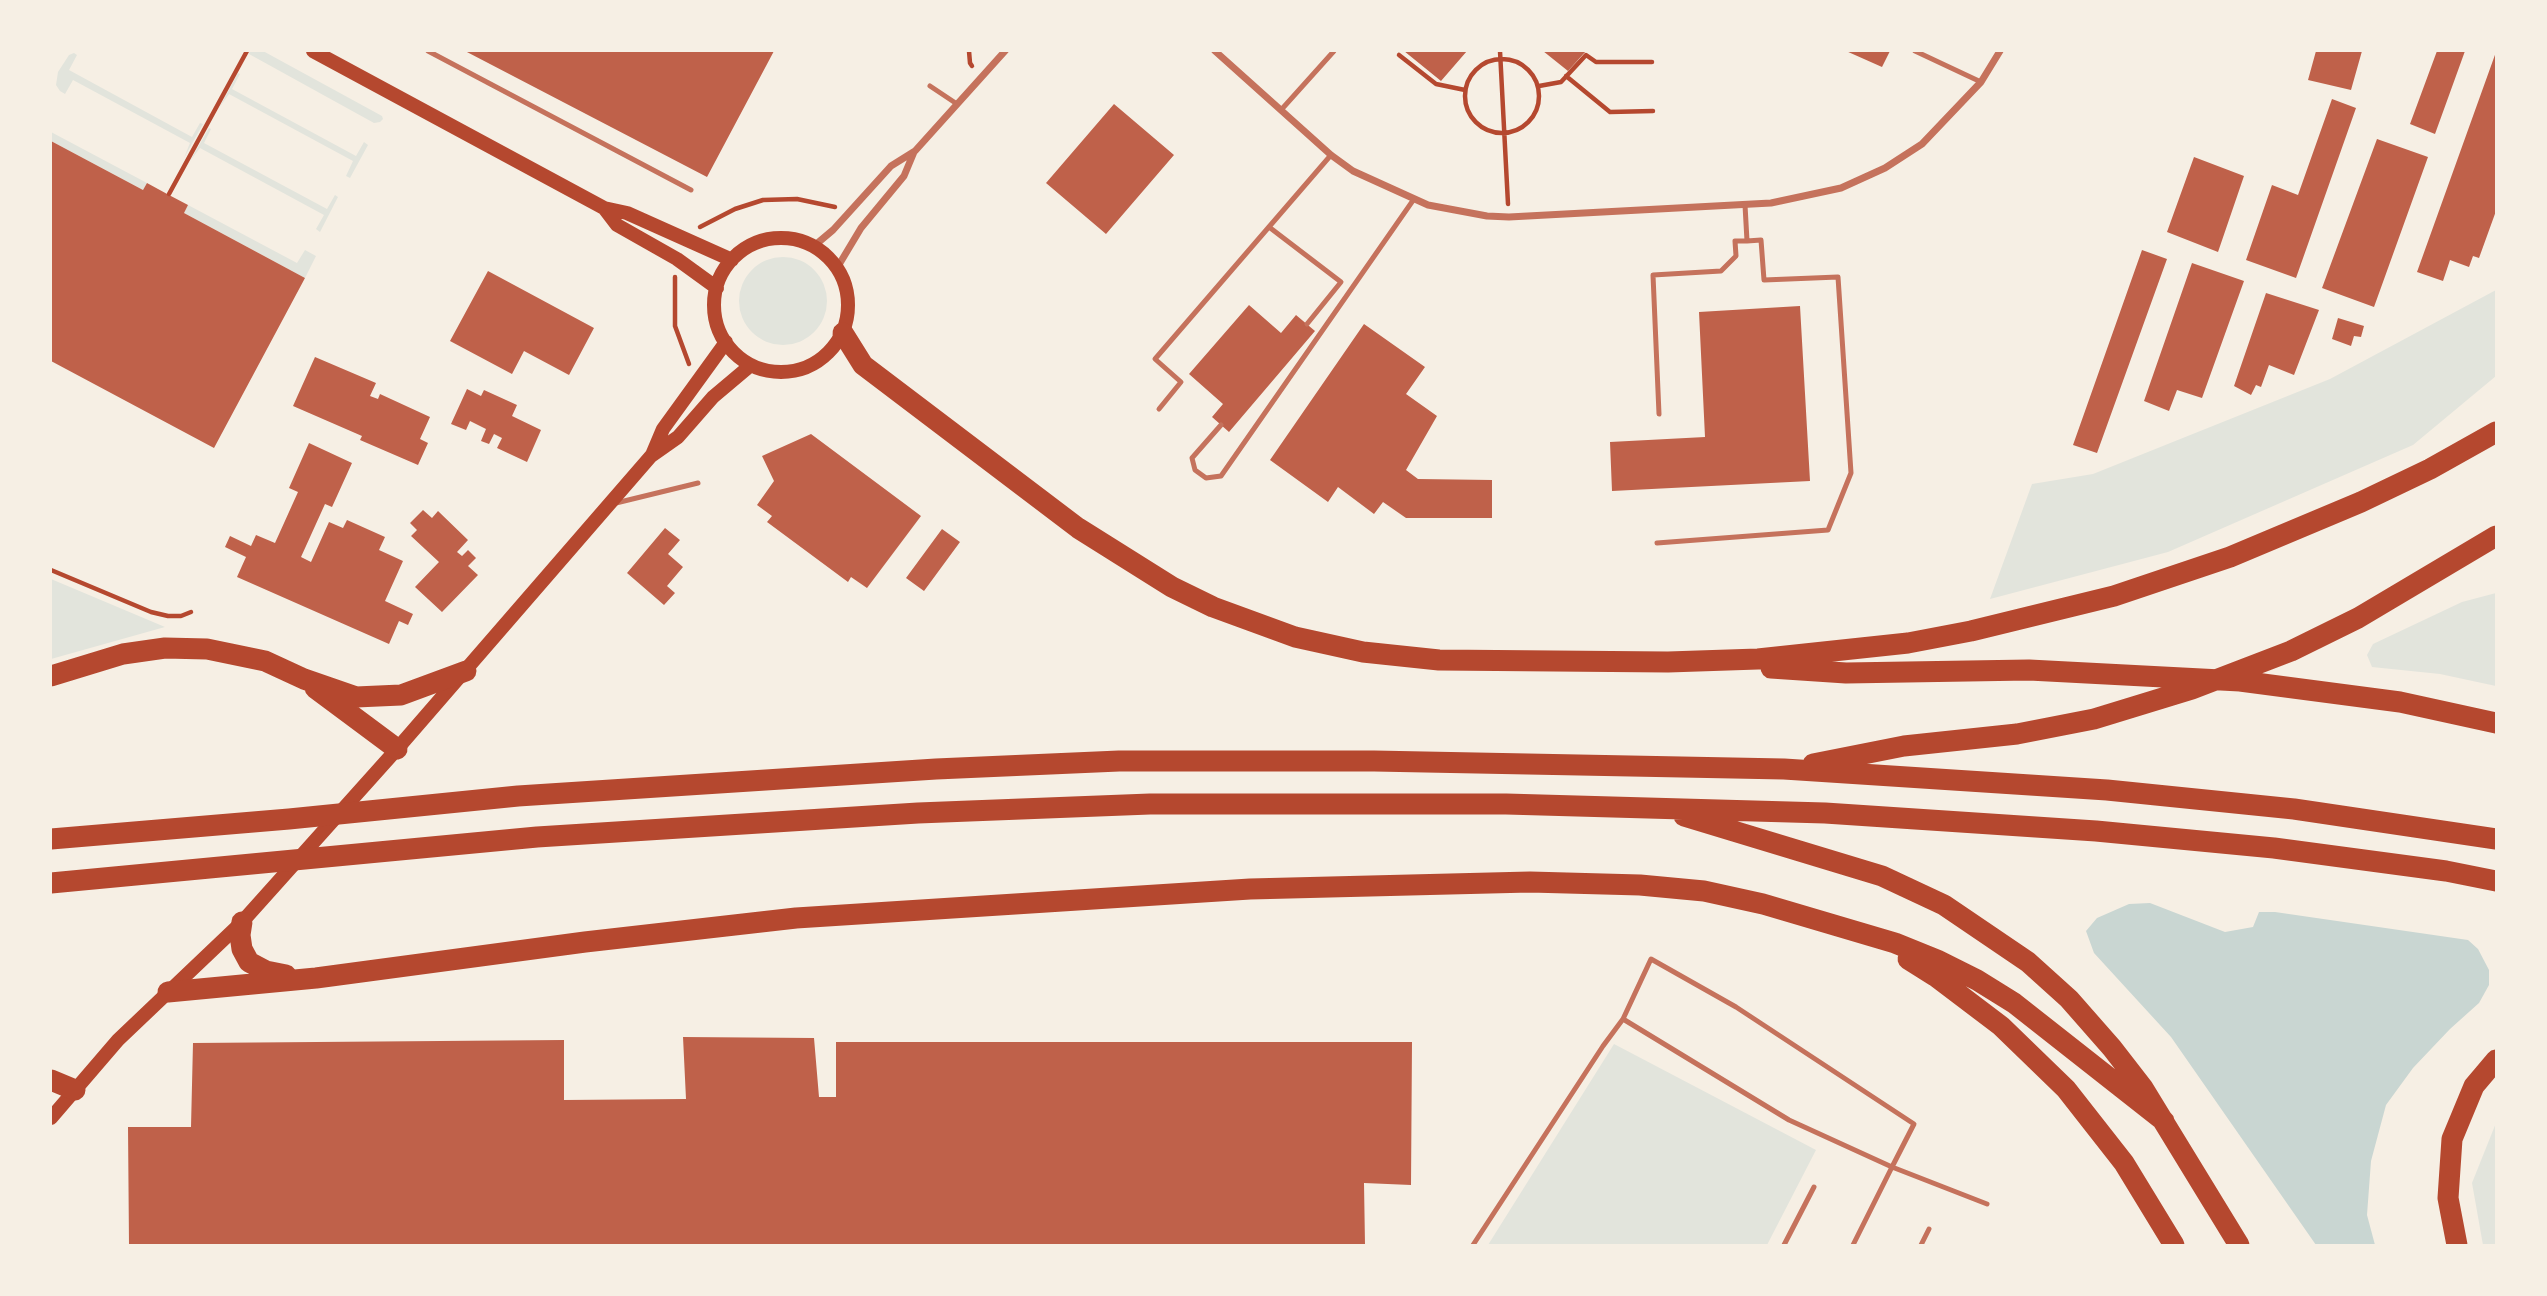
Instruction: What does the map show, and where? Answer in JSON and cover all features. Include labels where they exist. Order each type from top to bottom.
[{"type":"highway","points":[[842,333],[863,365],[1078,528],[1172,587],[1213,607],[1295,638],[1401,657],[1439,660],[1668,662],[1758,659],[1908,643],[1997,625],[2101,600],[2231,557],[2430,469],[2496,432]]},
{"type":"highway","points":[[1784,769],[1904,746],[2017,734],[2081,722],[2192,689],[2291,651],[2358,618],[2496,536]]},
{"type":"highway","points":[[51,676],[123,654],[165,648],[207,649],[265,661],[304,679],[356,697],[401,695],[466,671]]},
{"type":"highway","points":[[1668,662],[1846,673],[2029,670],[2240,681],[2400,702],[2496,723]]},
{"type":"highway","points":[[304,679],[397,749]]},
{"type":"highway","points":[[51,839],[646,786],[1119,761],[1374,761],[1784,769],[2120,791],[2294,809],[2496,839]]},
{"type":"highway","points":[[51,883],[537,837],[766,821],[1150,804],[1506,804],[1825,813],[2096,831],[2274,848],[2446,871],[2496,881]]},
{"type":"highway","points":[[1655,807],[1882,876],[1944,905],[2028,962],[2069,999],[2143,1088],[2239,1245]]},
{"type":"highway","points":[[168,992],[316,978],[585,942],[796,918],[1250,888],[1530,881],[1640,885],[1704,891],[1763,904],[1895,943],[1977,980],[2014,1003],[2164,1121]]},
{"type":"highway","points":[[242,922],[242,949],[249,962],[275,973],[316,978]]},
{"type":"highway","points":[[1847,928],[1935,976],[2001,1026],[2035,1058],[2066,1089],[2124,1163],[2174,1245]]},
{"type":"highway","points":[[2457,1245],[2448,1198],[2452,1139],[2474,1086],[2496,1060]]},
{"type":"highway","points":[[51,1080],[75,1090]]},
{"type":"main road","points":[[313,51],[604,208],[627,214],[732,260]]},
{"type":"main road","points":[[604,208],[617,225],[677,259],[716,288]]},
{"type":"main road","points":[[788,238],[814,246],[837,268],[846,289],[848,311],[842,333],[833,348],[821,359],[805,368],[779,371],[751,365],[737,355],[726,342],[715,317],[716,288],[732,260],[757,242],[788,238]]},
{"type":"main road","points":[[651,456],[663,429],[726,342]]},
{"type":"main road","points":[[51,1118],[118,1040],[242,922],[466,671],[651,456],[678,437],[713,397],[751,365]]},
{"type":"street","points":[[814,246],[848,214],[891,166],[915,151],[1005,51]]},
{"type":"street","points":[[1215,51],[1331,155],[1353,171],[1428,205],[1487,216],[1509,217],[1745,205],[1795,199],[1841,188],[1885,168],[1922,144],[1981,82],[2000,51]]},
{"type":"street","points":[[837,268],[861,228],[904,176],[915,151]]},
{"type":"lane","points":[[428,51],[691,190]]},
{"type":"lane","points":[[1281,110],[1334,51]]},
{"type":"lane","points":[[1915,51],[1981,82]]},
{"type":"lane","points":[[930,86],[957,104]]},
{"type":"lane","points":[[1158,408],[1181,382],[1155,359],[1331,155]]},
{"type":"lane","points":[[1221,425],[1192,457],[1195,470],[1206,478],[1221,476],[1414,200]]},
{"type":"lane","points":[[1745,205],[1747,241]]},
{"type":"lane","points":[[1269,228],[1341,282],[1307,324]]},
{"type":"lane","points":[[1657,543],[1828,530],[1851,473],[1838,277],[1763,280],[1761,240],[1735,242],[1735,256],[1721,271],[1653,275],[1659,414]]},
{"type":"lane","points":[[610,505],[698,483]]},
{"type":"lane","points":[[1473,1245],[1623,1019],[1651,958],[1736,1007],[1914,1124],[1853,1245]]},
{"type":"lane","points":[[1623,1019],[1789,1120],[1892,1167],[1987,1205]]},
{"type":"lane","points":[[1784,1245],[1814,1187]]},
{"type":"lane","points":[[1921,1245],[1929,1229]]},
{"type":"path","points":[[169,194],[247,51]]},
{"type":"path","points":[[1500,51],[1509,217]]},
{"type":"path","points":[[1399,55],[1436,84],[1465,90]]},
{"type":"path","points":[[1539,86],[1561,82],[1586,55],[1596,62],[1651,62]]},
{"type":"path","points":[[1500,58],[1515,60],[1529,69],[1539,86],[1539,105],[1532,120],[1520,129],[1504,134],[1485,129],[1474,120],[1467,108],[1465,90],[1469,77],[1479,66],[1500,58]]},
{"type":"path","points":[[1566,76],[1609,112],[1653,111]]},
{"type":"path","points":[[687,240],[702,225],[735,209],[763,200],[797,200],[835,207],[848,214]]},
{"type":"path","points":[[677,259],[674,288],[675,326],[697,384]]},
{"type":"path","points":[[51,570],[151,612],[181,616],[191,612]]},
{"type":"shaded area","points":[[250,51],[263,51],[382,116],[383,119],[374,123],[249,54]]},
{"type":"shaded area","points":[[69,55],[77,55],[69,70],[192,137],[200,123],[203,124],[184,158],[190,143],[73,80],[65,94],[60,91],[56,85],[58,72]]},
{"type":"shaded area","points":[[238,73],[240,74],[232,89],[356,156],[364,142],[368,145],[350,178],[346,176],[353,161],[229,94],[219,108]]},
{"type":"shaded area","points":[[209,128],[211,129],[204,143],[327,209],[335,195],[338,197],[320,232],[316,229],[324,215],[200,148],[190,161]]},
{"type":"shaded area","points":[[51,132],[147,183],[143,190],[51,141]]},
{"type":"shaded area","points":[[188,205],[297,263],[305,250],[316,256],[305,278],[184,213]]},
{"type":"shaded area","points":[[783,257],[800,260],[814,270],[824,284],[827,301],[824,318],[814,332],[800,342],[783,345],[766,342],[752,332],[742,318],[739,301],[742,284],[752,270],[766,260]]},
{"type":"shaded area","points":[[2496,290],[2496,376],[2413,445],[2168,552],[1990,599],[2032,484],[2093,474],[2330,379]]},
{"type":"shaded area","points":[[51,579],[165,627],[51,659]]},
{"type":"shaded area","points":[[2496,593],[2496,686],[2440,674],[2372,667],[2367,655],[2373,644],[2462,602]]},
{"type":"shaded area","points":[[2150,903],[2225,932],[2253,927],[2259,912],[2275,912],[2468,940],[2478,949],[2489,970],[2489,985],[2479,1003],[2413,1068],[2386,1105],[2371,1161],[2367,1215],[2375,1245],[2316,1245],[2171,1037],[2094,953],[2086,931],[2097,918],[2129,904]]},
{"type":"shaded area","points":[[1614,1044],[1816,1150],[1767,1245],[1488,1245]]},
{"type":"shaded area","points":[[2496,1123],[2496,1245],[2483,1245],[2472,1183]]},
{"type":"building","points":[[465,51],[774,51],[707,177]]},
{"type":"building","points":[[1404,51],[1467,51],[1441,81]]},
{"type":"building","points":[[1543,51],[1586,51],[1568,71]]},
{"type":"building","points":[[1846,51],[1890,51],[1882,67]]},
{"type":"building","points":[[2316,51],[2362,51],[2351,90],[2308,80]]},
{"type":"building","points":[[2437,51],[2465,51],[2435,134],[2410,124]]},
{"type":"building","points":[[2496,52],[2496,211],[2479,258],[2473,256],[2469,267],[2450,260],[2443,281],[2417,272]]},
{"type":"building","points":[[2332,99],[2356,108],[2296,278],[2246,260],[2272,185],[2298,195]]},
{"type":"building","points":[[1114,104],[1174,155],[1106,234],[1046,183]]},
{"type":"building","points":[[2377,139],[2428,157],[2374,307],[2322,288]]},
{"type":"building","points":[[51,141],[143,190],[147,183],[188,205],[184,213],[305,278],[214,448],[51,361]]},
{"type":"building","points":[[2194,157],[2244,176],[2218,252],[2167,232]]},
{"type":"building","points":[[2142,250],[2167,259],[2097,453],[2073,445]]},
{"type":"building","points":[[2192,263],[2244,281],[2202,398],[2177,390],[2169,411],[2144,401]]},
{"type":"building","points":[[488,271],[594,328],[569,375],[524,351],[512,374],[450,341]]},
{"type":"building","points":[[2266,293],[2319,310],[2294,375],[2269,365],[2261,387],[2256,385],[2251,395],[2234,386]]},
{"type":"building","points":[[1249,305],[1281,333],[1296,315],[1315,331],[1229,432],[1212,417],[1223,404],[1189,374]]},
{"type":"building","points":[[1800,306],[1810,481],[1612,491],[1610,442],[1705,437],[1699,312]]},
{"type":"building","points":[[2338,318],[2364,326],[2361,337],[2354,336],[2351,346],[2332,339]]},
{"type":"building","points":[[1364,324],[1425,367],[1406,394],[1437,416],[1406,470],[1418,479],[1492,480],[1492,518],[1406,518],[1383,502],[1374,514],[1338,487],[1328,502],[1270,460]]},
{"type":"building","points":[[315,357],[376,383],[370,396],[378,399],[380,394],[430,417],[420,439],[428,443],[418,465],[360,440],[362,436],[293,406]]},
{"type":"building","points":[[467,389],[481,396],[484,390],[517,405],[512,416],[541,430],[527,462],[497,448],[502,438],[494,434],[489,444],[481,441],[486,429],[470,421],[466,430],[451,424]]},
{"type":"building","points":[[811,434],[921,516],[867,588],[851,577],[848,582],[767,522],[772,516],[757,505],[774,481],[762,456]]},
{"type":"building","points":[[309,443],[352,463],[332,507],[325,504],[301,557],[311,562],[329,522],[343,528],[347,520],[385,537],[379,550],[403,561],[385,601],[413,614],[408,625],[399,621],[389,644],[237,577],[246,557],[225,547],[230,536],[251,546],[256,535],[275,543],[298,492],[289,488]]},
{"type":"building","points":[[423,510],[432,518],[438,511],[468,540],[457,552],[462,556],[468,550],[476,558],[468,566],[478,575],[442,612],[415,587],[439,562],[411,536],[417,530],[410,523]]},
{"type":"building","points":[[665,528],[680,540],[668,554],[683,567],[667,586],[675,593],[664,605],[627,573]]},
{"type":"building","points":[[942,529],[960,542],[924,591],[906,578]]},
{"type":"building","points":[[683,1037],[814,1038],[819,1097],[836,1097],[836,1042],[1412,1042],[1411,1185],[1364,1183],[1365,1245],[129,1245],[128,1127],[191,1127],[193,1043],[564,1040],[564,1100],[686,1099]]}]
